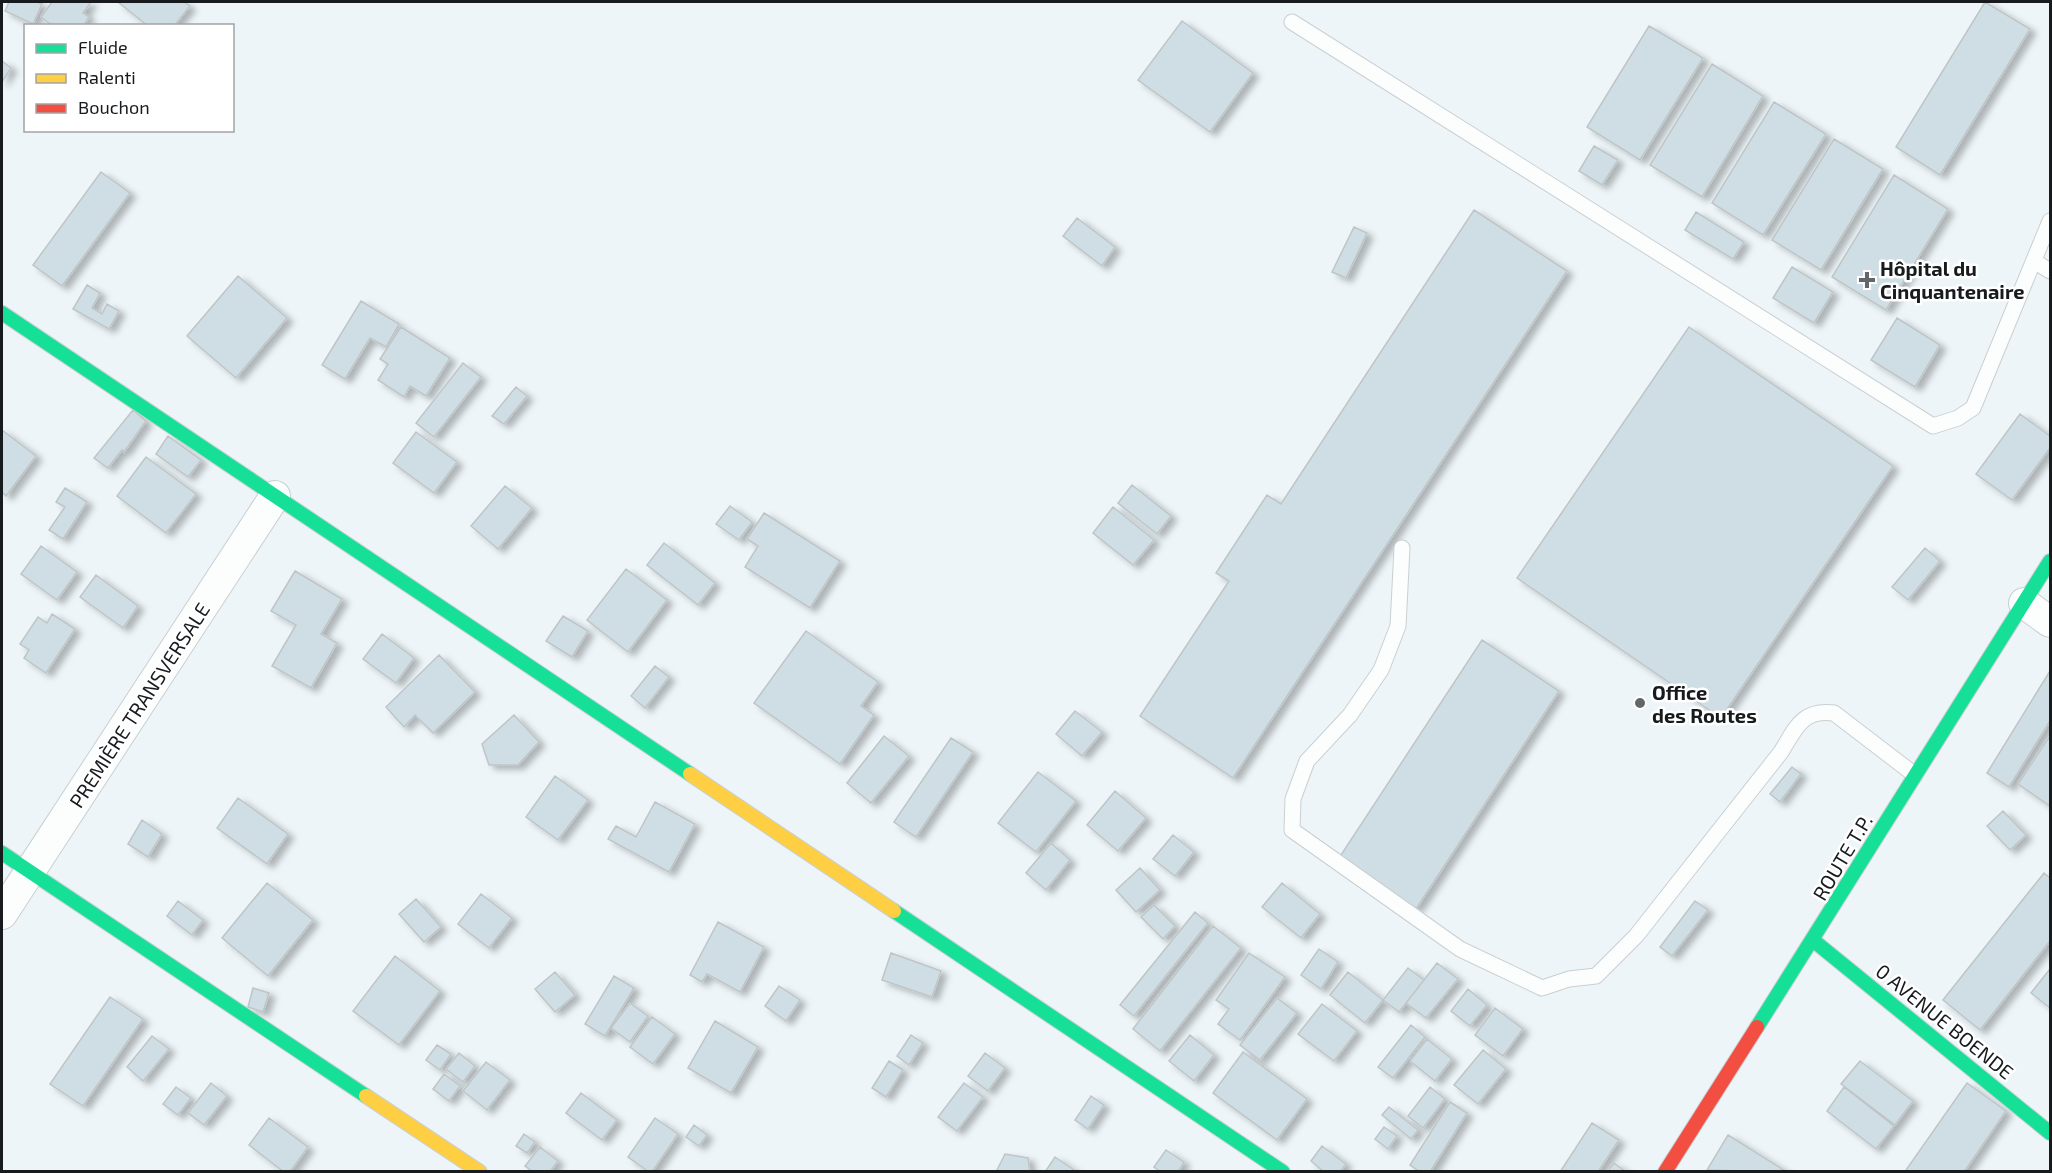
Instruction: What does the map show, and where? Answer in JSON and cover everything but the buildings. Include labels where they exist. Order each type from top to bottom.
[{"type":"street","points":[[2,313],[1283,1172]]},
{"type":"street","name":"PREMIÈRE TRANSVERSALE","points":[[2,914],[275,496]]},
{"type":"street","name":"ROUTE T.P.","points":[[1665,1172],[1814,941],[2050,561]]},
{"type":"street","points":[[2024,603],[2050,622]]},
{"type":"street","points":[[2,854],[480,1172]]},
{"type":"street","name":"0 AVENUE BOENDE","points":[[1814,941],[2050,1133]]},
{"type":"lane","points":[[1292,22],[1933,426],[1958,418],[1973,408],[2050,221]]},
{"type":"lane","points":[[2034,261],[2050,271]]},
{"type":"lane","points":[[1402,548],[1398,626],[1381,670],[1350,715],[1307,761],[1293,800],[1292,830],[1460,949],[1499,969],[1542,987],[1569,979],[1596,976],[1636,936],[1781,752],[1802,720],[1817,711],[1833,713],[1915,775]]},
{"type":"traffic: fast","points":[[2,313],[690,774]]},
{"type":"traffic: fast","points":[[1757,1027],[2050,561]]},
{"type":"traffic: fast","points":[[2,853],[366,1096]]},
{"type":"traffic: fast","points":[[894,911],[1283,1172]]},
{"type":"traffic: fast","points":[[1814,941],[2050,1133]]},
{"type":"traffic: slow","points":[[690,774],[894,911]]},
{"type":"traffic: slow","points":[[366,1096],[480,1172]]},
{"type":"traffic: jam","points":[[1665,1172],[1757,1027]]},
{"type":"place","name":"Hôpital du Cinquantenaire","points":[[1867,280]]},
{"type":"place","name":"Office des Routes","points":[[1640,703]]}]
